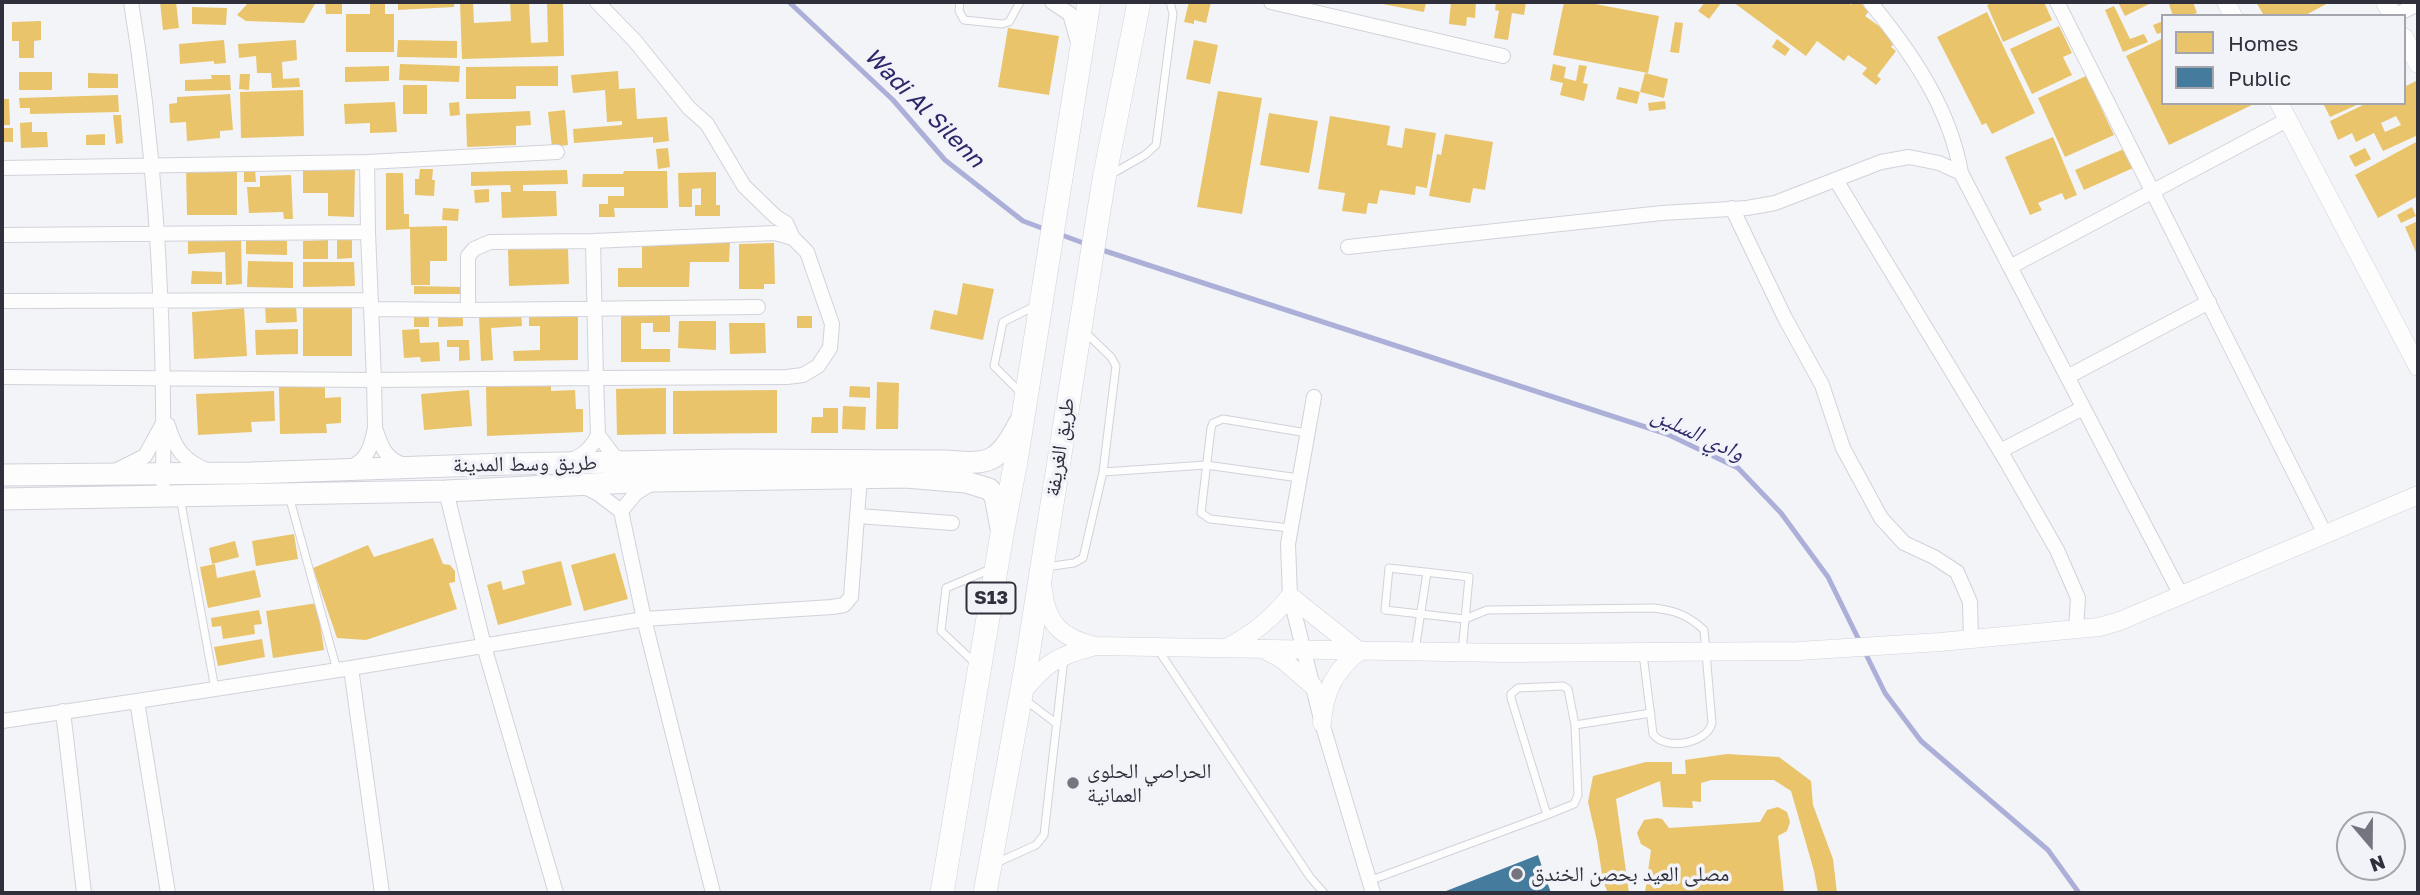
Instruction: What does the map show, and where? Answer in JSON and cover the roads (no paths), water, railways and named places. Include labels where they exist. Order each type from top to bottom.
[{"type":"main road","name":"طريق الغريفة","points":[[942,893],[1025,407],[1089,2]]},
{"type":"main road","name":"طريق الغريفة","points":[[985,893],[1026,667],[1104,179],[1139,2]]},
{"type":"main road","name":"طريق وسط المدينة","points":[[2,475],[104,474],[169,488],[216,473],[412,467],[848,459],[977,464],[999,455],[1025,407]]},
{"type":"main road","name":"طريق وسط المدينة","points":[[2,499],[169,488],[289,494],[446,491],[654,481],[860,477],[945,480],[966,482],[989,489],[995,496],[1002,534]]},
{"type":"street","points":[[131,2],[152,166],[169,488]]},
{"type":"street","points":[[2,377],[374,380],[787,377],[803,375],[818,366],[830,348],[832,324],[807,252],[793,238],[786,223],[776,217],[744,186],[707,124],[689,108],[635,41],[597,2]]},
{"type":"street","points":[[1052,2],[1070,14],[1076,30],[1080,57]]},
{"type":"street","points":[[1271,2],[1503,56]]},
{"type":"street","points":[[1870,2],[1888,24],[1937,99],[1956,148],[1961,173],[2181,595]]},
{"type":"street","points":[[2057,2],[2325,534]]},
{"type":"street","points":[[2397,14],[2418,4]]},
{"type":"street","points":[[2406,41],[2418,64]]},
{"type":"street","points":[[2280,105],[2418,367]]},
{"type":"street","points":[[2010,267],[2287,120]]},
{"type":"street","points":[[2,168],[367,162],[557,152]]},
{"type":"street","points":[[1348,247],[1775,203],[1881,162],[1909,157],[1939,163],[1961,173]]},
{"type":"street","points":[[344,470],[359,464],[367,457],[375,428],[367,162]]},
{"type":"street","points":[[1836,180],[2057,550],[2078,598],[2076,630]]},
{"type":"street","points":[[1732,208],[1785,318],[1822,385],[1843,448],[1881,518],[1905,543],[1934,556],[1957,572],[1970,602],[1971,639]]},
{"type":"street","points":[[2,235],[368,233]]},
{"type":"street","points":[[468,310],[468,256],[474,249],[490,242],[593,241],[775,233],[793,238]]},
{"type":"street","points":[[566,463],[592,447],[598,435],[593,241]]},
{"type":"street","points":[[2,301],[371,304],[468,310],[758,307]]},
{"type":"street","points":[[2067,377],[2209,302]]},
{"type":"street","points":[[1314,397],[1288,544],[1290,596],[1322,723],[1371,887]]},
{"type":"street","points":[[2000,451],[2084,408]]},
{"type":"street","points":[[165,417],[171,437],[181,455],[192,464],[216,473]]},
{"type":"street","points":[[104,474],[133,464],[145,456],[165,417]]},
{"type":"street","points":[[375,428],[385,453],[394,461],[412,467]]},
{"type":"street","points":[[598,435],[614,456],[628,462]]},
{"type":"street","points":[[2,721],[215,690],[644,619],[844,605],[851,597],[860,477]]},
{"type":"street","points":[[621,511],[636,493],[654,481]]},
{"type":"street","points":[[581,486],[597,493],[621,511],[644,619],[713,893]]},
{"type":"street","points":[[446,491],[484,646],[556,893]]},
{"type":"street","points":[[1019,695],[1050,662],[1065,654],[1095,646],[1462,653],[1798,651],[1940,642],[2099,627],[2120,621],[2418,495]]},
{"type":"street","points":[[858,516],[952,523]]},
{"type":"street","points":[[1040,568],[1044,606],[1054,623],[1065,635],[1095,646]]},
{"type":"street","points":[[1226,648],[1262,626],[1290,596]]},
{"type":"street","points":[[1290,596],[1359,651]]},
{"type":"street","points":[[1264,649],[1282,659],[1313,686]]},
{"type":"street","points":[[1322,723],[1323,706],[1335,674],[1359,651]]},
{"type":"street","points":[[344,669],[383,893]]},
{"type":"street","points":[[137,701],[168,893]]},
{"type":"street","points":[[63,711],[85,893]]},
{"type":"lane","points":[[960,2],[959,11],[964,20],[1002,24],[1009,22],[1020,2]]},
{"type":"lane","points":[[1104,179],[1145,155],[1156,145],[1173,14],[1170,2]]},
{"type":"lane","points":[[1025,407],[996,371],[994,362],[1003,322],[1041,303]]},
{"type":"lane","points":[[1040,568],[1074,563],[1083,558],[1103,472],[1116,366],[1111,357],[1080,327]]},
{"type":"lane","points":[[1290,528],[1205,517],[1201,513],[1211,428],[1218,420],[1307,433]]},
{"type":"lane","points":[[1103,472],[1206,465],[1299,478]]},
{"type":"lane","points":[[169,488],[215,690]]},
{"type":"lane","points":[[289,494],[344,669]]},
{"type":"lane","points":[[980,667],[941,631],[946,589],[997,567]]},
{"type":"lane","points":[[1462,653],[1465,619],[1469,577],[1389,568],[1385,610],[1465,619],[1488,610],[1653,608],[1672,610],[1690,618],[1704,630],[1707,652],[1712,723],[1705,736],[1698,740],[1660,742],[1653,734],[1643,652]]},
{"type":"lane","points":[[1415,652],[1427,572]]},
{"type":"lane","points":[[1157,647],[1310,877],[1324,893]]},
{"type":"lane","points":[[990,866],[1036,845],[1044,835],[1065,654]]},
{"type":"lane","points":[[1371,887],[1547,816],[1574,804],[1577,800],[1575,725],[1569,692],[1566,687],[1518,688],[1511,694],[1547,816]]},
{"type":"lane","points":[[1019,695],[1057,724]]},
{"type":"lane","points":[[1575,725],[1651,713]]},
{"type":"waterway","name":"Wadi Al Silenn","points":[[789,2],[893,100],[945,160],[1023,221],[1047,230]]},
{"type":"waterway","name":"Wadi Al Silenn","points":[[1059,234],[1086,244]]},
{"type":"waterway","name":"وادي السلين","points":[[1099,249],[1667,434],[1738,468],[1781,513],[1828,577],[1885,693],[1921,741],[2048,850],[2079,893]]},
{"type":"place","name":"الحراصي الحلوى العمانية","points":[[1073,783]]},
{"type":"place","name":"مصلى العيد بحصن الخندق","points":[[1517,874]]}]
